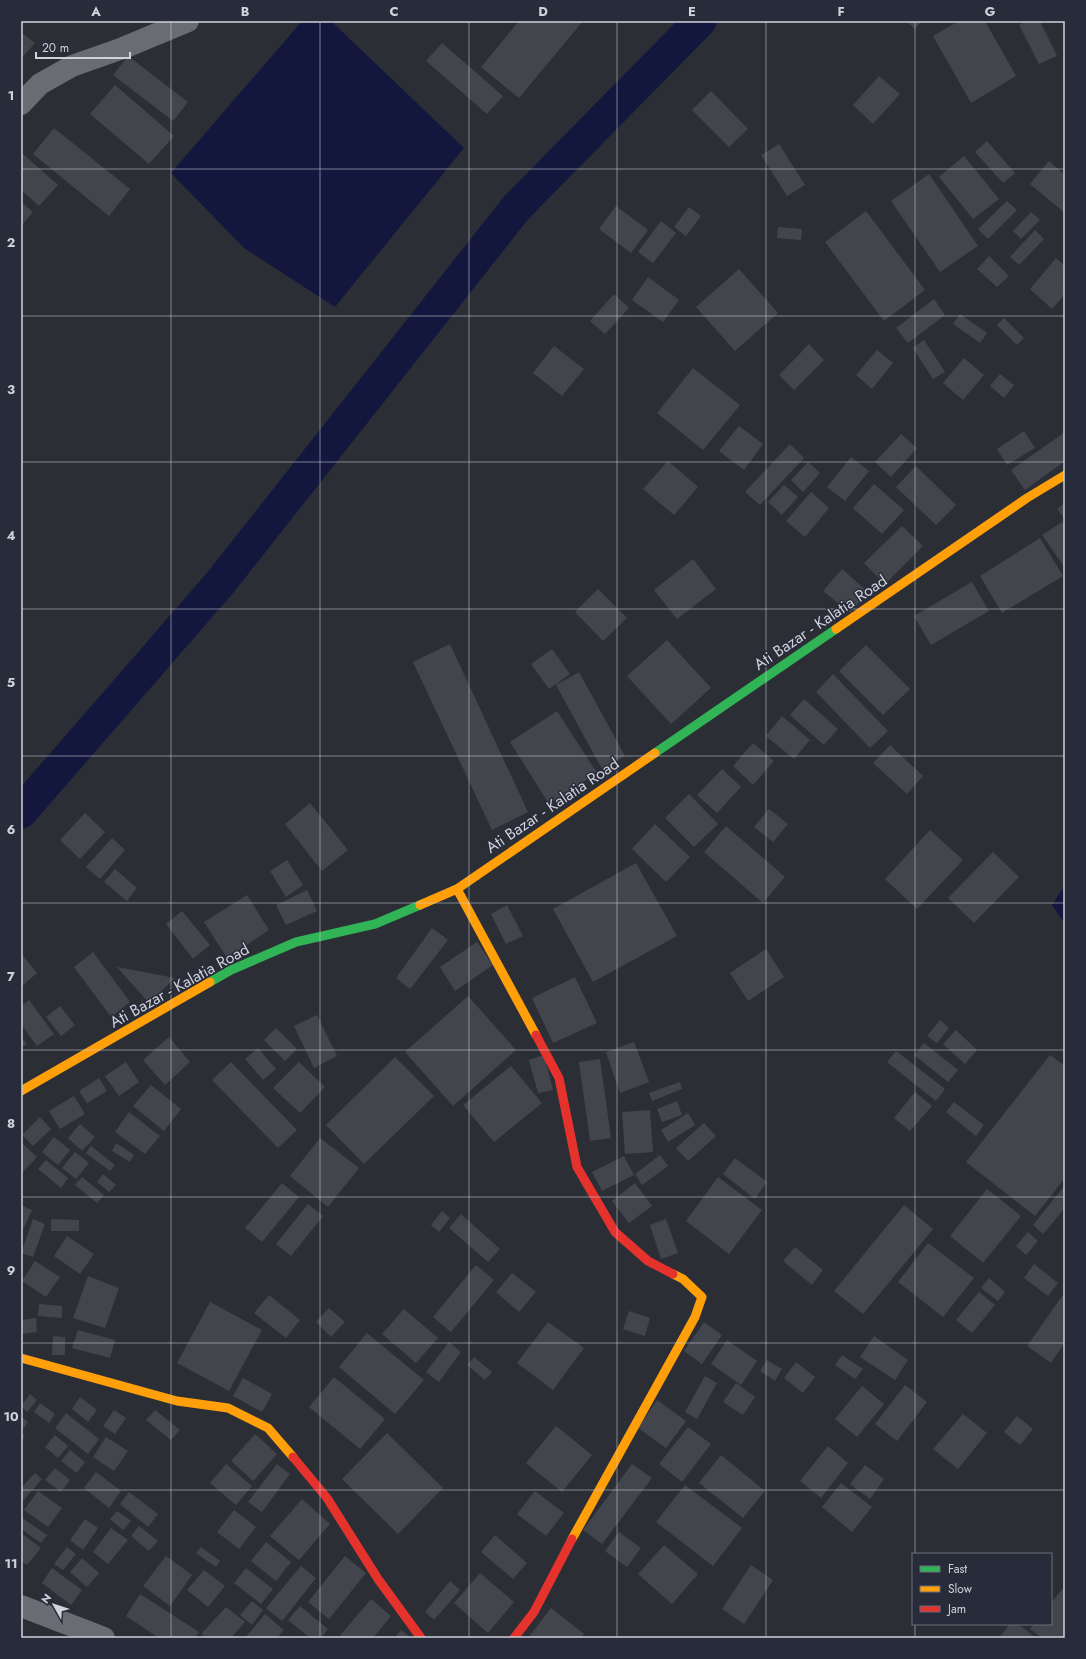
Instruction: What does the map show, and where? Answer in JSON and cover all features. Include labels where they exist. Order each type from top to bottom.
[{"type":"main road","name":"Ati Bazar - Kalatia Road","points":[[21,1091],[232,970],[296,942],[375,924],[457,888],[1027,498],[1065,475]]},
{"type":"main road","points":[[457,888],[559,1078],[578,1167],[615,1232],[648,1261],[683,1279],[702,1297],[695,1317],[586,1512],[534,1612],[514,1638]]},
{"type":"main road","points":[[21,1358],[177,1401],[228,1408],[268,1428],[327,1498],[378,1579],[421,1638]]},
{"type":"street","points":[[21,104],[40,84],[72,66],[123,48],[188,21]]},
{"type":"street","points":[[21,1606],[104,1638]]},
{"type":"shaded area","points":[[302,21],[331,21],[464,148],[335,307],[244,248],[171,173]]},
{"type":"shaded area","points":[[1065,885],[1065,924],[1052,905]]},
{"type":"building","points":[[519,21],[583,21],[519,98],[481,67]]},
{"type":"building","points":[[906,21],[922,21],[915,29]]},
{"type":"building","points":[[959,21],[985,21],[1016,76],[971,103],[933,36]]},
{"type":"building","points":[[1026,21],[1040,21],[1057,56],[1039,64],[1019,25]]},
{"type":"building","points":[[21,32],[35,43],[21,59]]},
{"type":"building","points":[[442,43],[503,96],[487,114],[426,61]]},
{"type":"building","points":[[128,56],[188,102],[173,121],[113,75]]},
{"type":"building","points":[[879,76],[900,94],[873,124],[853,105]]},
{"type":"building","points":[[115,85],[174,136],[149,164],[90,114]]},
{"type":"building","points":[[711,91],[748,129],[729,147],[692,110]]},
{"type":"building","points":[[54,128],[130,189],[109,216],[33,154]]},
{"type":"building","points":[[987,141],[1015,173],[1003,183],[975,152]]},
{"type":"building","points":[[779,144],[805,185],[787,196],[761,155]]},
{"type":"building","points":[[23,154],[58,185],[39,206],[21,190],[21,156]]},
{"type":"building","points":[[964,156],[999,199],[973,219],[939,177]]},
{"type":"building","points":[[1049,161],[1065,175],[1065,213],[1030,184]]},
{"type":"building","points":[[929,174],[978,246],[940,272],[891,201]]},
{"type":"building","points":[[1007,201],[1017,210],[988,239],[978,229]]},
{"type":"building","points":[[21,202],[33,212],[21,226]]},
{"type":"building","points":[[616,206],[648,230],[631,253],[599,229]]},
{"type":"building","points":[[689,207],[701,216],[686,236],[674,227]]},
{"type":"building","points":[[866,211],[925,290],[884,321],[825,242]]},
{"type":"building","points":[[1031,212],[1040,220],[1021,239],[1013,231]]},
{"type":"building","points":[[661,221],[676,233],[653,263],[638,252]]},
{"type":"building","points":[[778,227],[802,229],[801,240],[777,238]]},
{"type":"building","points":[[1035,230],[1044,239],[1019,265],[1010,257]]},
{"type":"building","points":[[989,256],[1009,276],[997,287],[977,269]]},
{"type":"building","points":[[1056,258],[1065,266],[1065,294],[1052,309],[1030,289]]},
{"type":"building","points":[[739,269],[778,313],[735,351],[696,307]]},
{"type":"building","points":[[648,277],[679,300],[663,322],[632,300]]},
{"type":"building","points":[[614,294],[629,308],[605,334],[590,321]]},
{"type":"building","points":[[934,299],[945,315],[908,343],[896,328]]},
{"type":"building","points":[[960,314],[987,333],[980,343],[953,324]]},
{"type":"building","points":[[1004,318],[1024,338],[1017,345],[997,325]]},
{"type":"building","points":[[924,340],[945,372],[933,379],[913,348]]},
{"type":"building","points":[[809,344],[824,360],[794,390],[779,375]]},
{"type":"building","points":[[554,346],[584,369],[562,396],[533,373]]},
{"type":"building","points":[[877,350],[893,363],[872,389],[856,375]]},
{"type":"building","points":[[964,358],[984,375],[963,400],[943,383]]},
{"type":"building","points":[[693,368],[740,405],[703,450],[657,413]]},
{"type":"building","points":[[1000,374],[1014,385],[1004,398],[990,386]]},
{"type":"building","points":[[739,426],[763,444],[744,470],[719,451]]},
{"type":"building","points":[[1024,431],[1035,448],[1007,465],[997,449]]},
{"type":"building","points":[[1065,432],[1065,461],[1025,490],[1011,470]]},
{"type":"building","points":[[901,434],[917,448],[891,477],[875,462]]},
{"type":"building","points":[[790,444],[804,458],[760,505],[745,492]]},
{"type":"building","points":[[851,457],[869,471],[845,501],[827,487]]},
{"type":"building","points":[[668,461],[698,487],[674,515],[643,489]]},
{"type":"building","points":[[808,462],[820,473],[803,492],[791,480]]},
{"type":"building","points":[[916,466],[956,505],[936,525],[896,487]]},
{"type":"building","points":[[874,484],[904,510],[882,534],[853,508]]},
{"type":"building","points":[[784,485],[798,497],[782,515],[768,502]]},
{"type":"building","points":[[811,492],[829,508],[805,537],[786,521]]},
{"type":"building","points":[[1065,503],[1065,519],[1057,509]]},
{"type":"building","points":[[1062,522],[1065,527],[1065,568],[1042,535]]},
{"type":"building","points":[[902,526],[923,546],[885,584],[864,563]]},
{"type":"building","points":[[1040,538],[1063,576],[1002,613],[980,576]]},
{"type":"building","points":[[693,559],[716,589],[677,619],[654,590]]},
{"type":"building","points":[[842,569],[868,592],[850,613],[823,591]]},
{"type":"building","points":[[972,582],[989,611],[931,645],[914,616]]},
{"type":"building","points":[[598,589],[627,618],[603,641],[575,612]]},
{"type":"building","points":[[667,640],[711,688],[671,724],[627,676]]},
{"type":"building","points":[[450,644],[528,812],[492,830],[413,662]]},
{"type":"building","points":[[866,645],[910,689],[883,715],[839,671]]},
{"type":"building","points":[[552,649],[570,674],[549,689],[531,664]]},
{"type":"building","points":[[579,672],[625,756],[602,769],[556,685]]},
{"type":"building","points":[[833,674],[888,731],[870,748],[816,692]]},
{"type":"building","points":[[804,699],[838,729],[824,745],[790,715]]},
{"type":"building","points":[[557,711],[597,773],[549,804],[510,742]]},
{"type":"building","points":[[782,716],[810,740],[794,759],[766,736]]},
{"type":"building","points":[[753,743],[774,761],[753,785],[733,766]]},
{"type":"building","points":[[890,745],[923,776],[907,794],[873,763]]},
{"type":"building","points":[[722,769],[741,787],[717,813],[697,795]]},
{"type":"building","points":[[689,794],[718,824],[694,847],[665,818]]},
{"type":"building","points":[[310,803],[348,850],[322,871],[285,824]]},
{"type":"building","points":[[769,809],[788,824],[773,842],[754,827]]},
{"type":"building","points":[[85,813],[105,832],[80,859],[60,840]]},
{"type":"building","points":[[655,824],[690,857],[666,882],[632,849]]},
{"type":"building","points":[[726,826],[785,877],[763,903],[704,852]]},
{"type":"building","points":[[930,830],[963,860],[917,909],[885,879]]},
{"type":"building","points":[[112,838],[125,850],[100,879],[86,867]]},
{"type":"building","points":[[993,852],[1019,877],[974,923],[948,898]]},
{"type":"building","points":[[287,860],[303,885],[286,897],[270,871]]},
{"type":"building","points":[[636,863],[677,936],[593,982],[553,909]]},
{"type":"building","points":[[115,869],[137,888],[127,901],[104,882]]},
{"type":"building","points":[[307,890],[317,911],[286,925],[276,905]]},
{"type":"building","points":[[247,895],[269,930],[227,958],[204,922]]},
{"type":"building","points":[[507,905],[523,936],[506,944],[491,914]]},
{"type":"building","points":[[182,911],[210,945],[193,959],[166,924]]},
{"type":"building","points":[[432,928],[448,940],[410,989],[396,978]]},
{"type":"building","points":[[477,942],[493,965],[455,991],[440,967]]},
{"type":"building","points":[[766,949],[784,977],[748,1001],[730,973]]},
{"type":"building","points":[[93,952],[130,1002],[111,1017],[74,967]]},
{"type":"building","points":[[21,953],[37,973],[21,987]]},
{"type":"building","points":[[117,967],[175,978],[149,1003]]},
{"type":"building","points":[[575,977],[597,1023],[553,1043],[532,998]]},
{"type":"building","points":[[468,996],[516,1050],[453,1106],[405,1052]]},
{"type":"building","points":[[29,1000],[54,1034],[37,1046],[21,1024],[21,1006]]},
{"type":"building","points":[[60,1006],[75,1025],[61,1036],[46,1017]]},
{"type":"building","points":[[317,1015],[337,1056],[314,1068],[294,1026]]},
{"type":"building","points":[[940,1020],[949,1028],[937,1043],[927,1036]]},
{"type":"building","points":[[276,1028],[297,1049],[285,1061],[264,1040]]},
{"type":"building","points":[[956,1030],[977,1050],[965,1064],[943,1044]]},
{"type":"building","points":[[21,1037],[27,1044],[21,1048]]},
{"type":"building","points":[[169,1037],[190,1062],[165,1085],[143,1060]]},
{"type":"building","points":[[634,1042],[649,1082],[620,1093],[606,1052]]},
{"type":"building","points":[[924,1043],[958,1070],[948,1082],[914,1055]]},
{"type":"building","points":[[258,1048],[276,1069],[263,1080],[245,1059]]},
{"type":"building","points":[[896,1051],[945,1089],[936,1101],[887,1062]]},
{"type":"building","points":[[544,1055],[553,1090],[538,1093],[529,1060]]},
{"type":"building","points":[[1050,1055],[1065,1066],[1065,1178],[1035,1216],[966,1162]]},
{"type":"building","points":[[395,1057],[434,1096],[364,1164],[326,1125]]},
{"type":"building","points":[[600,1059],[611,1138],[590,1141],[579,1062]]},
{"type":"building","points":[[126,1062],[139,1082],[119,1096],[105,1076]]},
{"type":"building","points":[[231,1062],[297,1130],[278,1148],[212,1080]]},
{"type":"building","points":[[299,1062],[325,1087],[300,1113],[273,1088]]},
{"type":"building","points":[[511,1066],[542,1103],[494,1142],[463,1105]]},
{"type":"building","points":[[99,1078],[107,1091],[87,1103],[79,1091]]},
{"type":"building","points":[[680,1082],[682,1089],[652,1101],[649,1093]]},
{"type":"building","points":[[151,1085],[181,1109],[164,1131],[133,1106]]},
{"type":"building","points":[[915,1092],[932,1106],[910,1131],[894,1118]]},
{"type":"building","points":[[74,1096],[85,1114],[60,1129],[49,1111]]},
{"type":"building","points":[[677,1101],[682,1115],[662,1122],[657,1109]]},
{"type":"building","points":[[954,1102],[984,1125],[976,1136],[946,1112]]},
{"type":"building","points":[[650,1110],[653,1152],[625,1154],[622,1112]]},
{"type":"building","points":[[129,1112],[160,1136],[145,1154],[115,1132]]},
{"type":"building","points":[[688,1113],[695,1125],[668,1142],[661,1130]]},
{"type":"building","points":[[40,1117],[51,1129],[33,1146],[22,1135]]},
{"type":"building","points":[[704,1123],[716,1136],[688,1161],[676,1148]]},
{"type":"building","points":[[80,1124],[95,1137],[82,1151],[68,1138]]},
{"type":"building","points":[[54,1137],[70,1150],[58,1165],[42,1152]]},
{"type":"building","points":[[320,1138],[359,1168],[328,1207],[290,1176]]},
{"type":"building","points":[[21,1142],[37,1157],[21,1174]]},
{"type":"building","points":[[116,1143],[134,1155],[130,1162],[112,1151]]},
{"type":"building","points":[[91,1146],[115,1165],[110,1171],[86,1153]]},
{"type":"building","points":[[75,1152],[89,1163],[76,1179],[62,1168]]},
{"type":"building","points":[[660,1155],[668,1166],[642,1185],[635,1174]]},
{"type":"building","points":[[624,1156],[634,1175],[602,1191],[592,1172]]},
{"type":"building","points":[[735,1158],[767,1182],[755,1199],[723,1174]]},
{"type":"building","points":[[46,1160],[68,1178],[61,1188],[38,1169]]},
{"type":"building","points":[[103,1174],[116,1185],[109,1192],[97,1182]]},
{"type":"building","points":[[82,1177],[104,1195],[97,1203],[75,1185]]},
{"type":"building","points":[[718,1177],[762,1210],[729,1254],[686,1221]]},
{"type":"building","points":[[282,1183],[299,1197],[262,1242],[245,1228]]},
{"type":"building","points":[[635,1183],[652,1206],[629,1223],[612,1201]]},
{"type":"building","points":[[1065,1185],[1065,1208],[1043,1234],[1033,1225]]},
{"type":"building","points":[[987,1189],[1021,1216],[983,1263],[950,1236]]},
{"type":"building","points":[[308,1204],[323,1216],[291,1256],[276,1244]]},
{"type":"building","points":[[21,1205],[32,1210],[21,1234]]},
{"type":"building","points":[[904,1205],[933,1229],[863,1314],[834,1291]]},
{"type":"building","points":[[442,1211],[450,1218],[439,1232],[431,1225]]},
{"type":"building","points":[[461,1214],[500,1249],[488,1262],[449,1228]]},
{"type":"building","points":[[33,1219],[45,1224],[33,1257],[21,1253]]},
{"type":"building","points":[[51,1219],[79,1220],[79,1231],[51,1231]]},
{"type":"building","points":[[666,1219],[678,1253],[661,1259],[650,1225]]},
{"type":"building","points":[[1028,1232],[1038,1241],[1026,1255],[1016,1246]]},
{"type":"building","points":[[67,1236],[94,1254],[80,1274],[54,1256]]},
{"type":"building","points":[[928,1243],[974,1278],[943,1317],[898,1282]]},
{"type":"building","points":[[795,1247],[823,1270],[812,1285],[783,1261]]},
{"type":"building","points":[[35,1261],[60,1277],[46,1297],[22,1281]]},
{"type":"building","points":[[1034,1264],[1058,1283],[1048,1296],[1024,1278]]},
{"type":"building","points":[[476,1265],[494,1280],[451,1332],[433,1317]]},
{"type":"building","points":[[512,1273],[536,1292],[519,1312],[496,1292]]},
{"type":"building","points":[[88,1276],[119,1288],[105,1328],[73,1318]]},
{"type":"building","points":[[989,1278],[1005,1292],[998,1301],[981,1288]]},
{"type":"building","points":[[979,1292],[995,1305],[972,1333],[956,1320]]},
{"type":"building","points":[[1065,1292],[1065,1342],[1051,1363],[1027,1346]]},
{"type":"building","points":[[269,1295],[300,1320],[286,1338],[254,1313]]},
{"type":"building","points":[[210,1302],[262,1330],[229,1391],[177,1363]]},
{"type":"building","points":[[39,1304],[62,1306],[62,1318],[38,1316]]},
{"type":"building","points":[[329,1308],[345,1322],[331,1337],[316,1322]]},
{"type":"building","points":[[404,1309],[438,1338],[416,1363],[382,1334]]},
{"type":"building","points":[[629,1311],[650,1318],[645,1336],[623,1329]]},
{"type":"building","points":[[36,1318],[37,1332],[21,1334],[21,1320]]},
{"type":"building","points":[[548,1322],[584,1348],[553,1390],[517,1363]]},
{"type":"building","points":[[704,1322],[722,1335],[702,1364],[684,1351]]},
{"type":"building","points":[[78,1330],[115,1340],[110,1358],[72,1348]]},
{"type":"building","points":[[367,1333],[424,1380],[395,1414],[339,1367]]},
{"type":"building","points":[[53,1336],[65,1337],[65,1355],[52,1355]]},
{"type":"building","points":[[874,1336],[908,1360],[895,1380],[860,1357]]},
{"type":"building","points":[[727,1340],[757,1361],[741,1385],[711,1364]]},
{"type":"building","points":[[449,1342],[461,1352],[439,1382],[426,1372]]},
{"type":"building","points":[[842,1355],[863,1369],[855,1379],[835,1365]]},
{"type":"building","points":[[474,1357],[492,1372],[485,1380],[467,1365]]},
{"type":"building","points":[[767,1360],[782,1369],[775,1381],[760,1371]]},
{"type":"building","points":[[796,1362],[815,1377],[803,1393],[784,1378]]},
{"type":"building","points":[[705,1376],[717,1383],[697,1419],[685,1412]]},
{"type":"building","points":[[334,1377],[385,1419],[360,1449],[309,1407]]},
{"type":"building","points":[[243,1378],[272,1394],[262,1412],[233,1396]]},
{"type":"building","points":[[736,1383],[755,1397],[743,1415],[723,1402]]},
{"type":"building","points":[[905,1385],[927,1402],[897,1441],[875,1424]]},
{"type":"building","points":[[862,1386],[884,1404],[857,1437],[835,1419]]},
{"type":"building","points":[[30,1394],[37,1400],[27,1412],[21,1406]]},
{"type":"building","points":[[80,1397],[97,1410],[88,1422],[72,1409]]},
{"type":"building","points":[[657,1400],[686,1421],[666,1448],[638,1428]]},
{"type":"building","points":[[40,1403],[55,1414],[49,1423],[34,1412]]},
{"type":"building","points":[[114,1410],[126,1418],[115,1434],[103,1426]]},
{"type":"building","points":[[155,1410],[180,1430],[171,1440],[146,1420]]},
{"type":"building","points":[[66,1413],[99,1439],[88,1454],[55,1428]]},
{"type":"building","points":[[963,1414],[987,1433],[958,1469],[933,1449]]},
{"type":"building","points":[[21,1416],[28,1422],[23,1429],[21,1428]]},
{"type":"building","points":[[1017,1416],[1033,1429],[1020,1445],[1004,1432]]},
{"type":"building","points":[[556,1426],[592,1455],[562,1492],[526,1463]]},
{"type":"building","points":[[688,1427],[711,1444],[682,1482],[659,1464]]},
{"type":"building","points":[[21,1433],[25,1436],[21,1442]]},
{"type":"building","points":[[387,1433],[443,1488],[398,1534],[342,1479]]},
{"type":"building","points":[[255,1434],[277,1454],[253,1481],[231,1461]]},
{"type":"building","points":[[55,1435],[68,1446],[58,1458],[45,1447]]},
{"type":"building","points":[[106,1437],[128,1451],[114,1471],[93,1457]]},
{"type":"building","points":[[828,1446],[848,1463],[821,1498],[800,1481]]},
{"type":"building","points":[[70,1450],[85,1462],[77,1473],[61,1461]]},
{"type":"building","points":[[721,1455],[765,1491],[743,1518],[699,1483]]},
{"type":"building","points":[[226,1464],[252,1486],[236,1505],[210,1483]]},
{"type":"building","points":[[277,1464],[290,1474],[262,1512],[248,1502]]},
{"type":"building","points":[[632,1464],[652,1478],[602,1544],[583,1530]]},
{"type":"building","points":[[865,1465],[884,1479],[870,1499],[850,1484]]},
{"type":"building","points":[[55,1468],[70,1480],[61,1492],[45,1480]]},
{"type":"building","points":[[96,1472],[121,1491],[109,1508],[84,1488]]},
{"type":"building","points":[[35,1473],[42,1479],[21,1503],[21,1488]]},
{"type":"building","points":[[841,1483],[872,1507],[852,1532],[822,1507]]},
{"type":"building","points":[[685,1485],[742,1528],[713,1566],[656,1522]]},
{"type":"building","points":[[38,1491],[62,1508],[48,1527],[24,1510]]},
{"type":"building","points":[[535,1491],[564,1513],[546,1536],[517,1514]]},
{"type":"building","points":[[129,1492],[158,1514],[148,1527],[120,1504]]},
{"type":"building","points":[[302,1499],[330,1524],[299,1560],[270,1536]]},
{"type":"building","points":[[234,1510],[256,1527],[239,1549],[217,1532]]},
{"type":"building","points":[[117,1511],[131,1521],[123,1530],[110,1519]]},
{"type":"building","points":[[21,1517],[47,1535],[41,1543],[21,1529]]},
{"type":"building","points":[[85,1519],[98,1528],[83,1550],[70,1540]]},
{"type":"building","points":[[139,1526],[158,1541],[149,1551],[131,1536]]},
{"type":"building","points":[[111,1528],[128,1540],[108,1564],[93,1552]]},
{"type":"building","points":[[619,1532],[641,1548],[627,1567],[605,1551]]},
{"type":"building","points":[[21,1533],[41,1548],[27,1565],[21,1561]]},
{"type":"building","points":[[495,1535],[527,1563],[513,1579],[481,1552]]},
{"type":"building","points":[[266,1542],[291,1562],[276,1581],[251,1561]]},
{"type":"building","points":[[664,1545],[698,1574],[672,1604],[638,1574]]},
{"type":"building","points":[[67,1547],[76,1554],[63,1570],[54,1564]]},
{"type":"building","points":[[201,1547],[220,1561],[216,1567],[196,1553]]},
{"type":"building","points":[[166,1556],[192,1575],[170,1606],[143,1586]]},
{"type":"building","points":[[345,1556],[366,1573],[329,1619],[308,1602]]},
{"type":"building","points":[[82,1558],[99,1573],[87,1587],[70,1572]]},
{"type":"building","points":[[751,1565],[773,1580],[744,1624],[722,1609]]},
{"type":"building","points":[[301,1566],[316,1578],[282,1621],[266,1608]]},
{"type":"building","points":[[52,1568],[82,1590],[71,1605],[42,1583]]},
{"type":"building","points":[[246,1568],[273,1589],[261,1604],[234,1583]]},
{"type":"building","points":[[204,1570],[225,1586],[208,1607],[187,1590]]},
{"type":"building","points":[[480,1573],[514,1602],[488,1633],[454,1603]]},
{"type":"building","points":[[450,1581],[460,1590],[434,1620],[425,1612]]},
{"type":"building","points":[[1065,1586],[1065,1638],[1042,1638],[1030,1629],[1033,1625],[1052,1625],[1052,1602]]},
{"type":"building","points":[[140,1594],[199,1632],[195,1638],[159,1638],[126,1616]]},
{"type":"building","points":[[371,1599],[391,1616],[373,1638],[338,1638]]},
{"type":"building","points":[[252,1601],[263,1610],[252,1625],[240,1615]]},
{"type":"building","points":[[300,1606],[328,1629],[321,1638],[310,1638],[288,1620]]},
{"type":"building","points":[[226,1607],[245,1622],[231,1638],[206,1638],[201,1634]]},
{"type":"building","points":[[551,1608],[584,1634],[581,1638],[528,1638]]},
{"type":"building","points":[[265,1614],[284,1630],[277,1638],[245,1638]]},
{"type":"building","points":[[1009,1625],[1019,1625],[1036,1638],[999,1638]]},
{"type":"building","points":[[401,1630],[411,1638],[394,1638]]},
{"type":"waterway","points":[[21,812],[220,583],[516,208],[700,21]]},
{"type":"traffic: fast","points":[[655,753],[836,629]]},
{"type":"traffic: fast","points":[[210,982],[231,970],[296,942],[375,924],[420,905]]},
{"type":"traffic: slow","points":[[836,629],[1027,498],[1065,475]]},
{"type":"traffic: slow","points":[[420,905],[457,889],[655,753]]},
{"type":"traffic: slow","points":[[457,889],[536,1035]]},
{"type":"traffic: slow","points":[[21,1091],[210,982]]},
{"type":"traffic: slow","points":[[572,1539],[695,1317],[702,1297],[683,1279],[673,1274]]},
{"type":"traffic: slow","points":[[21,1358],[177,1401],[228,1408],[268,1428],[293,1457]]},
{"type":"traffic: jam","points":[[536,1035],[559,1078],[577,1167],[615,1232],[648,1261],[673,1274]]},
{"type":"traffic: jam","points":[[293,1457],[327,1498],[378,1579],[421,1638]]},
{"type":"traffic: jam","points":[[514,1638],[534,1612],[572,1539]]}]
